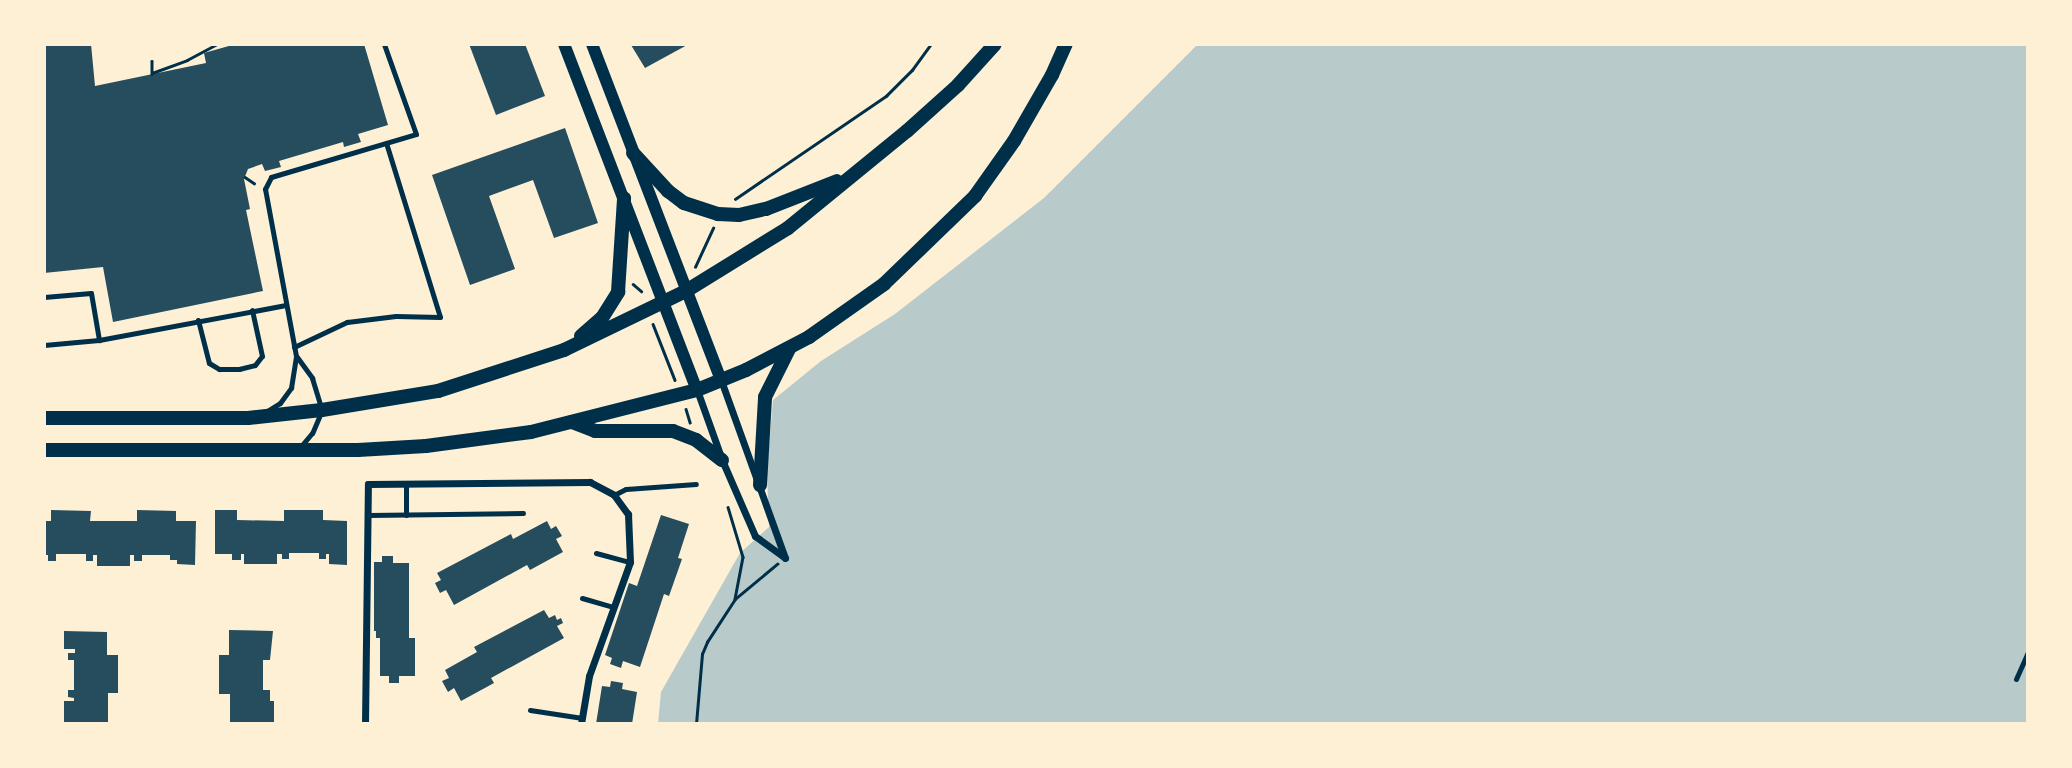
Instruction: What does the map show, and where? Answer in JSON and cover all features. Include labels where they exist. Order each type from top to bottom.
[{"type":"main road","points":[[44,418],[255,417],[322,410],[438,391],[564,351],[663,303],[788,228],[958,85],[995,44]]},
{"type":"main road","points":[[44,450],[426,446],[486,439],[572,422],[697,390],[790,347],[829,325],[884,284],[975,196],[1014,141],[1052,75],[1066,44]]},
{"type":"main road","points":[[633,153],[668,191],[684,203],[719,214],[739,215],[766,209],[851,175]]},
{"type":"main road","points":[[564,351],[602,318],[618,292],[624,198]]},
{"type":"main road","points":[[760,485],[765,397],[790,347]]},
{"type":"main road","points":[[572,422],[595,431],[673,431],[696,440],[722,460]]},
{"type":"street","points":[[564,44],[722,460],[755,536],[785,558]]},
{"type":"street","points":[[592,44],[721,380],[785,558]]},
{"type":"street","points":[[365,724],[368,484],[406,483],[590,482],[614,495],[628,514],[630,562],[589,676],[581,721]]},
{"type":"lane","points":[[255,417],[272,409],[287,394],[295,373],[296,356],[265,189],[271,177],[416,134],[384,44]]},
{"type":"lane","points":[[294,347],[347,322],[397,316],[440,317],[386,143]]},
{"type":"lane","points":[[44,297],[91,293],[99,340]]},
{"type":"lane","points":[[44,345],[99,340],[286,305]]},
{"type":"lane","points":[[198,320],[209,363],[219,369],[239,369],[255,365],[262,356],[252,310]]},
{"type":"lane","points":[[296,356],[312,378],[322,410],[312,433],[299,449]]},
{"type":"lane","points":[[406,483],[406,514]]},
{"type":"lane","points":[[614,495],[626,489],[696,484]]},
{"type":"lane","points":[[368,515],[523,513]]},
{"type":"lane","points":[[596,553],[630,562]]},
{"type":"lane","points":[[582,598],[613,607]]},
{"type":"lane","points":[[2016,679],[2028,652]]},
{"type":"lane","points":[[530,710],[581,721]]},
{"type":"path","points":[[152,61],[152,74],[218,44]]},
{"type":"path","points":[[731,202],[886,96],[912,70],[932,44]]},
{"type":"path","points":[[691,263],[693,268],[696,266],[715,224]]},
{"type":"path","points":[[631,282],[641,291]]},
{"type":"path","points":[[653,324],[673,375]]},
{"type":"path","points":[[687,412],[689,426]]},
{"type":"path","points":[[725,500],[743,557],[735,599]]},
{"type":"path","points":[[696,724],[702,654],[735,599],[785,558]]},
{"type":"shaded area","points":[[1198,44],[2028,44],[2028,724],[658,724],[661,692],[740,553],[769,527],[767,471],[773,400],[821,361],[895,314],[1044,198]]},
{"type":"building","points":[[91,44],[95,86],[206,63],[204,53],[236,44],[364,44],[388,125],[358,134],[361,142],[344,147],[343,142],[279,161],[281,167],[265,171],[262,164],[248,169],[244,179],[250,209],[246,210],[263,291],[113,322],[103,267],[44,273],[44,46]]},
{"type":"building","points":[[469,44],[525,44],[545,96],[496,115]]},
{"type":"building","points":[[689,44],[645,68],[631,45]]},
{"type":"building","points":[[565,128],[598,223],[554,238],[533,180],[489,196],[515,269],[470,285],[432,175]]},
{"type":"building","points":[[51,510],[91,511],[90,521],[137,521],[137,510],[176,511],[176,521],[196,521],[195,565],[177,564],[177,560],[170,560],[170,555],[142,555],[142,561],[134,561],[134,555],[130,555],[130,566],[97,566],[97,555],[93,555],[93,561],[86,561],[86,554],[56,554],[56,561],[48,561],[48,555],[44,555],[44,521],[51,521]]},
{"type":"building","points":[[215,510],[237,510],[237,520],[284,521],[284,510],[323,510],[323,520],[347,521],[347,565],[329,564],[329,554],[326,554],[326,559],[319,559],[319,553],[289,553],[289,559],[282,559],[282,554],[277,554],[277,564],[244,564],[244,554],[241,554],[241,560],[232,560],[232,554],[215,554]]},
{"type":"building","points":[[661,515],[689,524],[678,558],[682,559],[669,596],[664,594],[640,667],[623,661],[621,668],[610,664],[612,658],[605,655],[629,583],[637,586]]},
{"type":"building","points":[[547,521],[551,529],[556,526],[562,536],[556,539],[563,552],[530,570],[527,565],[454,605],[446,590],[440,593],[435,583],[441,580],[437,573],[511,534],[513,539]]},
{"type":"building","points":[[382,556],[393,556],[393,563],[409,563],[409,638],[415,638],[415,676],[399,676],[399,683],[389,683],[389,676],[380,676],[380,638],[376,638],[374,631],[374,562],[382,562]]},
{"type":"building","points":[[544,610],[549,618],[555,615],[557,620],[561,618],[563,623],[557,626],[564,638],[491,678],[494,683],[461,701],[454,688],[448,692],[442,681],[449,678],[445,670],[477,652],[474,647]]},
{"type":"building","points":[[229,630],[273,631],[270,660],[263,660],[263,690],[270,690],[270,701],[274,701],[274,724],[230,724],[230,694],[219,694],[219,655],[229,655]]},
{"type":"building","points":[[64,631],[107,632],[107,655],[118,655],[118,693],[108,693],[108,724],[64,724],[64,701],[74,701],[74,698],[68,697],[68,690],[74,690],[74,660],[68,660],[68,653],[75,653],[75,649],[64,649]]},
{"type":"building","points":[[611,681],[623,683],[622,689],[637,692],[632,724],[596,724],[602,686],[610,687]]}]
